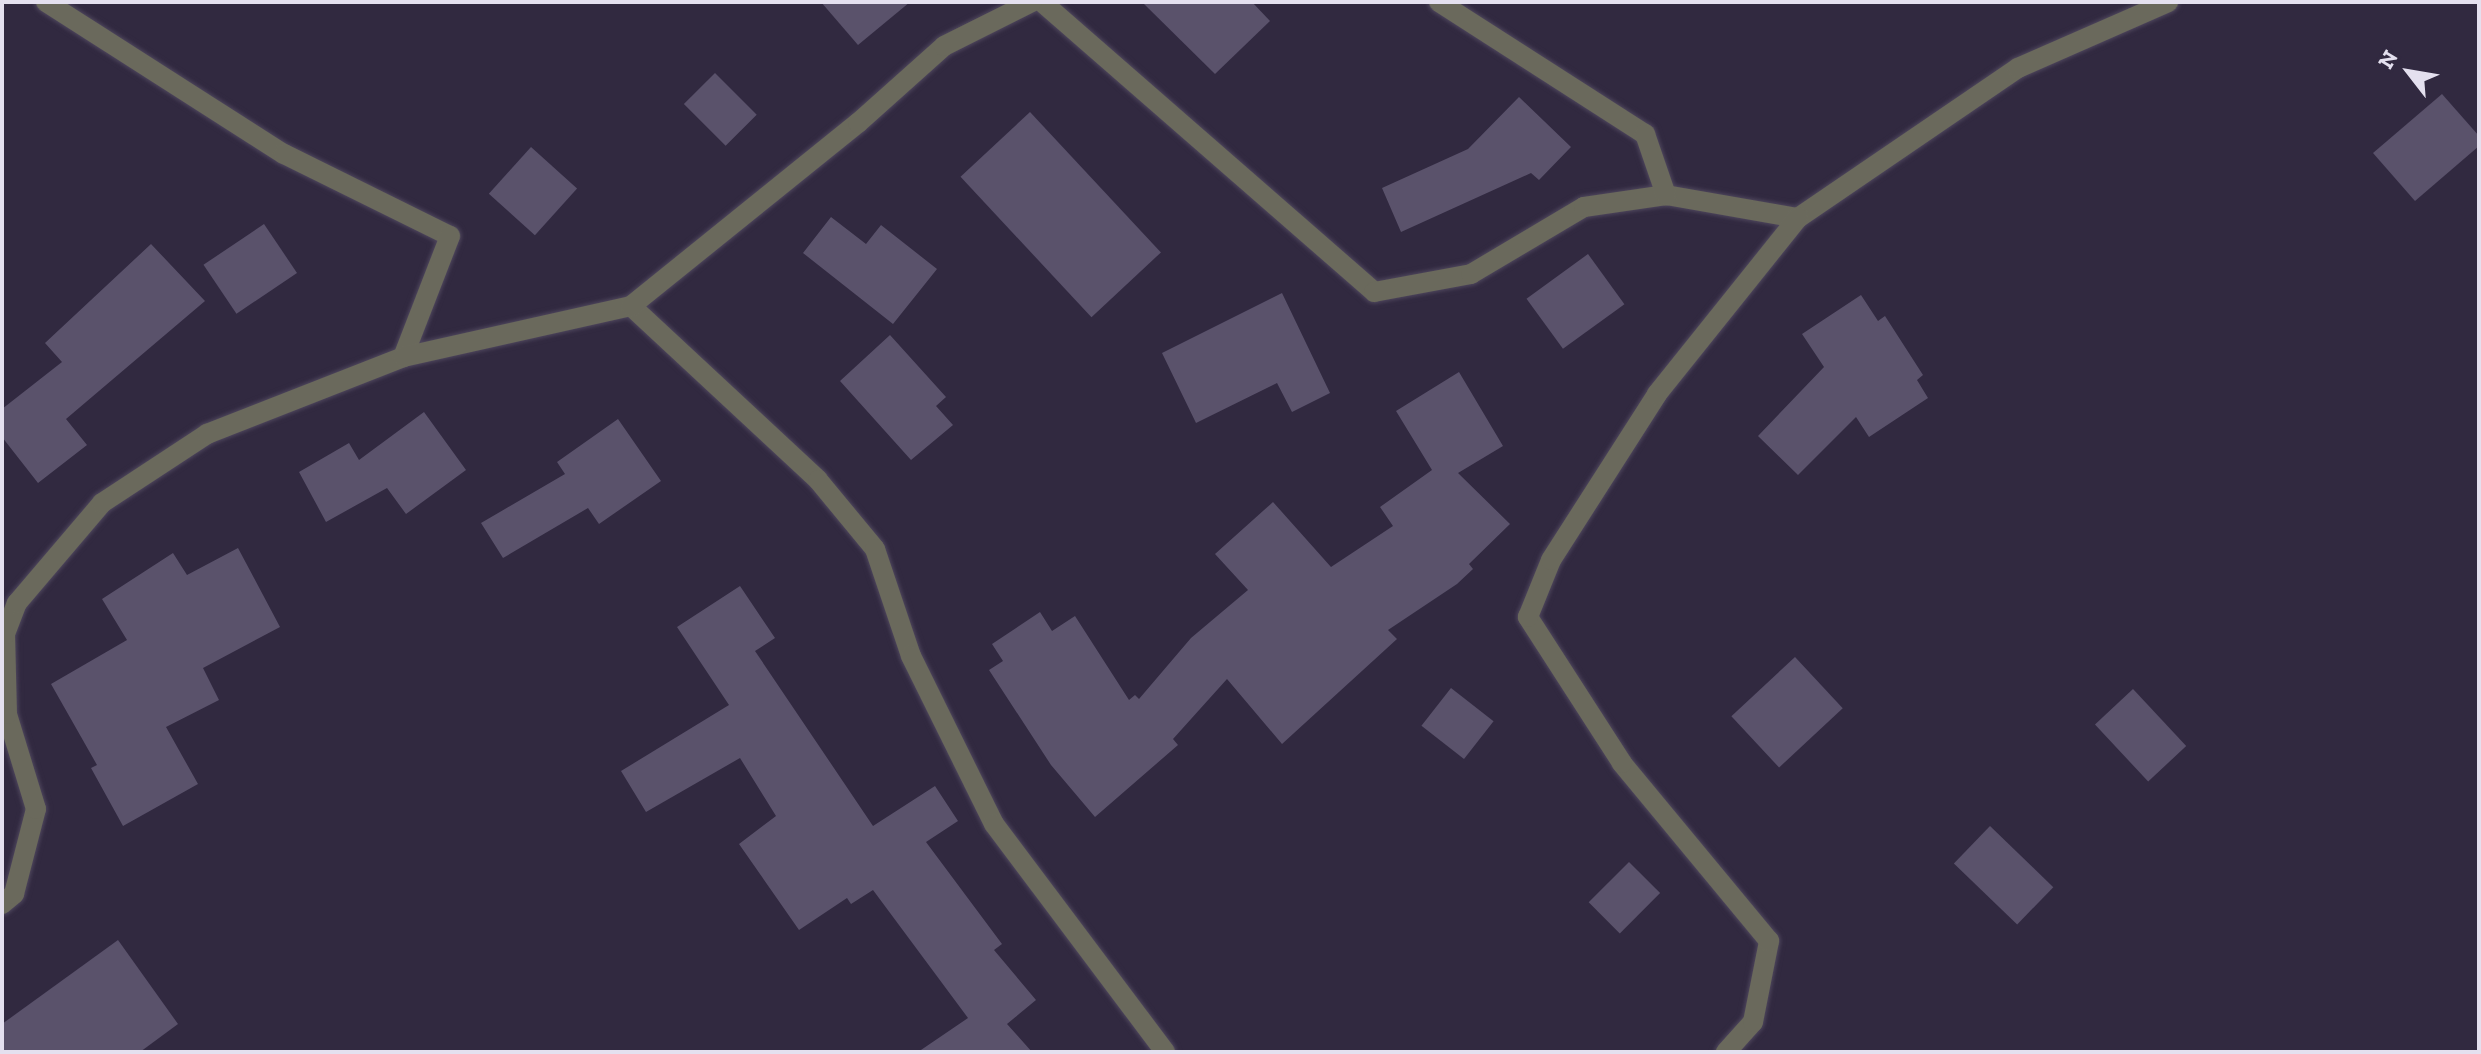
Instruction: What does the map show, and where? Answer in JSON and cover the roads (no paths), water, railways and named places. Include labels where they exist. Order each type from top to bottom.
[{"type":"street","points":[[46,2],[284,154],[450,236],[403,357]]},
{"type":"street","points":[[2,904],[14,894],[36,809],[7,714],[5,634],[10,599],[102,503],[207,434],[403,357],[631,306],[858,123],[944,46],[1032,2]]},
{"type":"street","points":[[1042,2],[1374,292],[1471,274],[1584,207],[1666,195],[1798,218]]},
{"type":"street","points":[[1439,2],[1645,134],[1666,195]]},
{"type":"street","points":[[1726,1052],[1753,1022],[1769,941],[1622,763],[1528,617],[1551,560],[1657,394],[1798,218],[2018,68],[2168,2]]},
{"type":"street","points":[[631,306],[818,480],[875,549],[911,656],[994,824],[1165,1052]]}]
